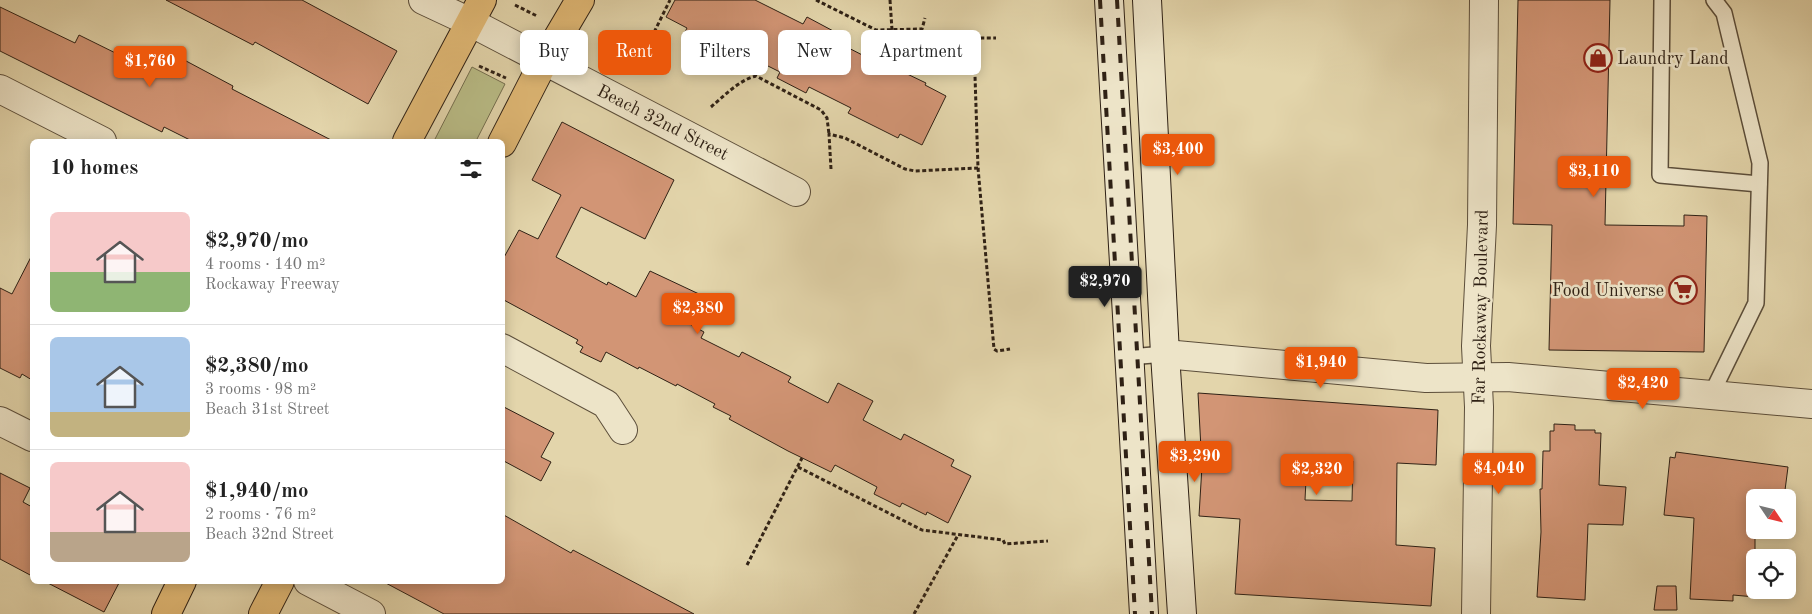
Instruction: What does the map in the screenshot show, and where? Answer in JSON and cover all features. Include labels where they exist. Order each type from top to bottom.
[{"type":"main road","points":[[562,30],[580,0]]},
{"type":"main road","points":[[408,139],[476,11]]},
{"type":"main road","points":[[504,139],[537,75]]},
{"type":"main road","points":[[166,614],[181,584]]},
{"type":"main road","points":[[262,614],[278,584]]},
{"type":"street","name":"Beach 32nd Street","points":[[423,0],[476,11],[520,43]]},
{"type":"street","points":[[1109,0],[1144,614]]},
{"type":"street","points":[[1147,0],[1182,614]]},
{"type":"street","name":"Far Rockaway Boulevard","points":[[1476,614],[1479,407],[1476,346],[1482,225],[1484,0]]},
{"type":"street","name":"Beach 32nd Street","points":[[571,75],[796,192]]},
{"type":"street","points":[[0,89],[98,139]]},
{"type":"street","points":[[505,350],[606,404],[623,430]]},
{"type":"street","points":[[1166,354],[1426,378],[1508,377],[1812,404]]},
{"type":"street","points":[[0,421],[30,436]]},
{"type":"street","points":[[314,584],[371,614]]},
{"type":"lane","points":[[1662,0],[1660,175],[1759,184]]},
{"type":"lane","points":[[1712,395],[1756,303],[1760,164],[1724,13],[1714,0]]},
{"type":"lane","points":[[1129,357],[1166,354]]},
{"type":"path","points":[[655,30],[670,0]]},
{"type":"path","points":[[816,0],[876,30]]},
{"type":"path","points":[[890,0],[892,30],[922,28],[925,18]]},
{"type":"path","points":[[515,5],[537,16]]},
{"type":"path","points":[[996,38],[982,38],[976,41],[974,45],[978,168],[994,349],[997,351],[1010,349]]},
{"type":"path","points":[[479,66],[507,78]]},
{"type":"path","points":[[711,107],[738,85],[750,77],[756,76],[821,110],[827,118],[831,168]]},
{"type":"path","points":[[829,134],[845,138],[905,169],[915,171],[978,168]]},
{"type":"path","points":[[747,565],[802,458]]},
{"type":"path","points":[[798,466],[922,530],[1003,540],[1005,544],[1048,541]]},
{"type":"path","points":[[914,614],[958,535]]},
{"type":"green space","points":[[472,67],[505,84],[477,139],[435,139]]},
{"type":"building","points":[[166,0],[302,0],[397,51],[368,104],[255,42],[253,45]]},
{"type":"building","points":[[675,0],[755,0],[803,24],[807,17],[831,30],[778,30],[778,71],[768,66],[768,30],[686,30],[687,28],[666,17]]},
{"type":"building","points":[[1518,0],[1610,0],[1605,225],[1684,226],[1684,215],[1707,216],[1704,352],[1549,350],[1552,225],[1513,224]]},
{"type":"building","points":[[0,7],[75,43],[79,35],[162,76],[173,54],[233,86],[232,89],[329,139],[188,139],[164,127],[162,132],[0,51]]},
{"type":"building","points":[[851,49],[861,54],[861,75],[909,75],[946,96],[922,145],[900,134],[898,138],[848,113],[851,108],[809,87],[806,93],[777,78],[778,75],[851,75]]},
{"type":"building","points":[[562,122],[674,180],[645,239],[581,207],[556,257],[607,285],[608,282],[636,297],[650,271],[699,294],[686,322],[704,332],[701,338],[739,357],[742,352],[791,377],[788,382],[828,403],[838,383],[873,401],[863,420],[901,440],[904,434],[954,460],[951,466],[971,476],[948,523],[927,512],[926,515],[902,503],[900,507],[874,494],[877,487],[835,465],[831,472],[788,451],[729,419],[731,416],[713,407],[715,404],[677,384],[676,386],[639,367],[638,369],[606,352],[601,362],[580,352],[583,347],[576,343],[578,340],[505,301],[505,256],[519,230],[538,239],[561,195],[532,180]]},
{"type":"building","points":[[30,259],[30,379],[22,374],[20,378],[0,368],[0,288],[12,294]]},
{"type":"building","points":[[1198,393],[1438,410],[1436,465],[1397,463],[1396,545],[1435,548],[1431,606],[1235,594],[1240,519],[1199,516],[1203,449],[1201,449]],"holes":[[[1307,459],[1353,461],[1352,501],[1305,500]]]},
{"type":"building","points":[[505,408],[554,433],[541,457],[551,462],[541,481],[505,462]]},
{"type":"building","points":[[1554,424],[1575,425],[1575,430],[1595,430],[1595,433],[1601,433],[1599,485],[1626,487],[1623,525],[1588,524],[1585,600],[1537,597],[1543,451],[1550,451],[1550,431],[1554,431]]},
{"type":"building","points":[[1676,452],[1788,467],[1785,489],[1746,489],[1746,539],[1755,539],[1755,549],[1746,549],[1746,596],[1733,595],[1733,601],[1690,599],[1694,518],[1664,515],[1670,457],[1675,458]]},
{"type":"building","points":[[0,473],[30,488],[23,502],[30,506],[30,575],[0,559]]},
{"type":"building","points":[[505,516],[571,553],[573,550],[694,614],[444,614],[388,584],[505,584]]},
{"type":"building","points":[[50,584],[118,584],[104,612]]},
{"type":"building","points":[[1657,586],[1676,586],[1677,610],[1654,610]]},
{"type":"railway","points":[[1100,0],[1135,614]]},
{"type":"railway","points":[[1117,0],[1152,614]]},
{"type":"place","name":"Laundry Land","points":[[1598,58]]},
{"type":"place","name":"Food Universe","points":[[1683,290]]}]
